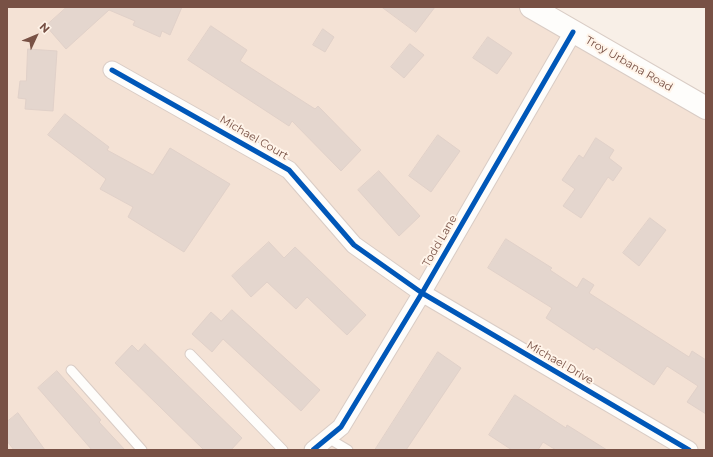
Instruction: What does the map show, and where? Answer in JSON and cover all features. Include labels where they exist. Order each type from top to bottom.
[{"type":"street","name":"Troy Urbana Road","points":[[531,7],[706,108]]},
{"type":"street","name":"Todd Lane","points":[[313,450],[341,426],[422,292],[573,32]]},
{"type":"street","name":"Michael Court","points":[[112,70],[289,170],[354,245],[422,292]]},
{"type":"street","name":"Michael Drive","points":[[422,292],[689,450]]},
{"type":"lane","points":[[190,354],[283,450]]},
{"type":"lane","points":[[71,370],[142,450]]},
{"type":"lane","points":[[328,438],[348,450]]},
{"type":"shaded area","points":[[7,7],[531,7],[706,108],[706,450],[7,450]]},
{"type":"building","points":[[67,7],[182,7],[170,35],[162,31],[160,37],[133,25],[135,21],[109,10],[66,49],[46,26]]},
{"type":"building","points":[[382,7],[435,7],[416,32]]},
{"type":"building","points":[[211,26],[247,50],[240,61],[315,109],[318,106],[361,150],[341,171],[292,121],[289,126],[188,60]]},
{"type":"building","points":[[323,29],[334,37],[325,52],[313,45]]},
{"type":"building","points":[[488,37],[512,53],[497,74],[473,58]]},
{"type":"building","points":[[410,44],[424,55],[404,78],[391,67]]},
{"type":"building","points":[[28,49],[57,51],[53,111],[25,109],[26,99],[18,98],[20,81],[26,81]]},
{"type":"building","points":[[65,114],[109,147],[107,150],[153,175],[170,148],[230,184],[184,252],[128,217],[133,207],[100,189],[106,179],[48,135]]},
{"type":"building","points":[[438,135],[460,151],[431,192],[409,176]]},
{"type":"building","points":[[596,138],[614,150],[609,158],[622,168],[613,181],[608,177],[581,218],[563,206],[575,189],[562,180],[579,155],[583,158]]},
{"type":"building","points":[[379,171],[420,216],[399,236],[358,190]]},
{"type":"building","points":[[650,218],[666,230],[639,266],[623,253]]},
{"type":"building","points":[[506,239],[552,268],[550,270],[577,288],[583,278],[594,285],[589,293],[689,357],[692,351],[706,360],[706,414],[687,402],[698,386],[667,366],[654,385],[596,347],[594,350],[546,318],[552,308],[488,268]]},
{"type":"building","points":[[269,242],[284,258],[295,247],[366,315],[347,335],[307,297],[296,309],[267,282],[251,297],[232,276]]},
{"type":"building","points":[[232,310],[320,390],[301,411],[223,339],[212,352],[192,334],[211,312],[221,321]]},
{"type":"building","points":[[145,344],[242,438],[231,450],[204,450],[115,363],[132,345],[138,351]]},
{"type":"building","points":[[438,352],[461,368],[406,450],[375,450]]},
{"type":"building","points":[[57,371],[101,420],[99,422],[125,450],[92,450],[38,388]]},
{"type":"building","points":[[515,395],[566,428],[567,425],[607,450],[556,450],[543,442],[538,450],[512,450],[489,435]]},
{"type":"building","points":[[18,413],[45,450],[14,450],[7,441],[7,422]]},
{"type":"cycle path","points":[[313,450],[341,427],[422,293],[573,32]]},
{"type":"cycle path","points":[[112,70],[289,170],[354,245],[422,293],[689,450]]}]
